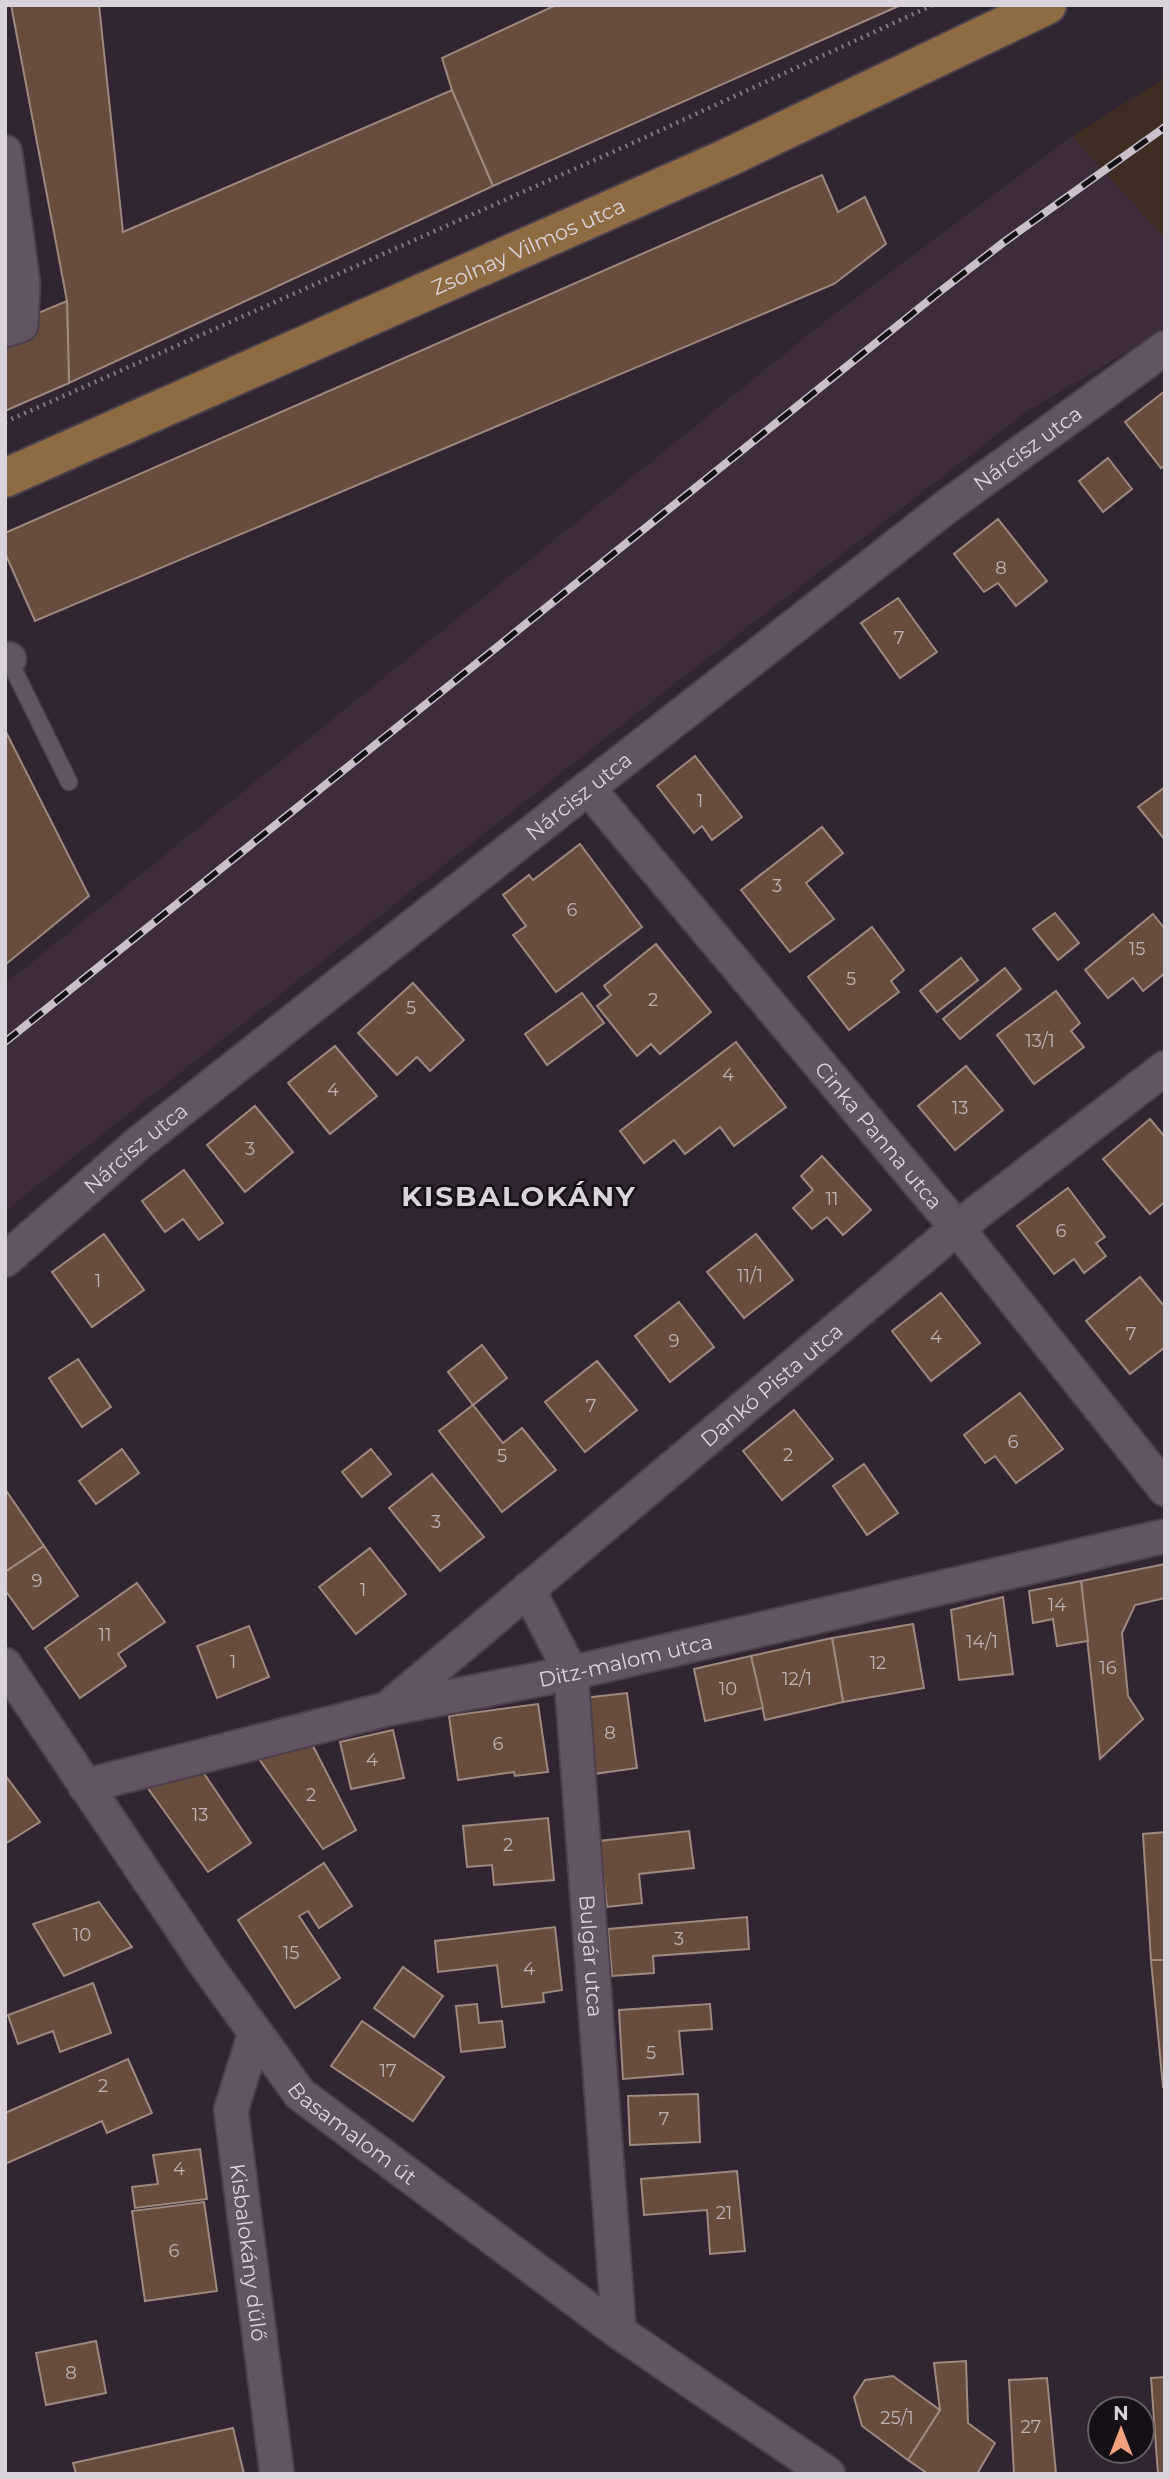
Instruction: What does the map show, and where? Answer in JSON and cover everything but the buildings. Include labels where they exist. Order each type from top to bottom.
[{"type":"main road","name":"Zsolnay Vilmos utca","points":[[5,478],[729,157],[1048,5]]},
{"type":"street","points":[[5,152],[23,283],[21,325],[5,330]]},
{"type":"street","name":"Nárcisz utca","points":[[5,1260],[139,1143],[588,788],[950,504],[1165,348]]},
{"type":"street","name":"Cinka Panna utca","points":[[588,788],[957,1228],[1165,1489]]},
{"type":"street","name":"Dankó Pista utca","points":[[387,1709],[957,1228],[1165,1068]]},
{"type":"street","name":"Ditz-malom utca","points":[[85,1786],[387,1709],[571,1673],[1165,1536]]},
{"type":"street","name":"Bulgár utca","points":[[528,1589],[571,1673],[619,2332]]},
{"type":"street","name":"Basamalom út","points":[[5,1665],[254,2033],[300,2094],[619,2332],[828,2474]]},
{"type":"street","name":"Kisbalokány dűlő","points":[[254,2033],[231,2110],[276,2474]]},
{"type":"lane","points":[[6,656],[69,782]]},
{"type":"path","points":[[5,422],[611,153],[933,5]]},
{"type":"shaded area","points":[[1165,78],[1165,239],[1072,136]]},
{"type":"shaded area","points":[[1072,136],[1165,239],[1165,329],[1026,412],[669,688],[5,1211],[5,984],[829,318]]},
{"type":"railway","points":[[5,1042],[938,293],[1004,242],[1165,127]]},
{"type":"district","name":"KISBALOKÁNY","points":[[519,1196]]}]
